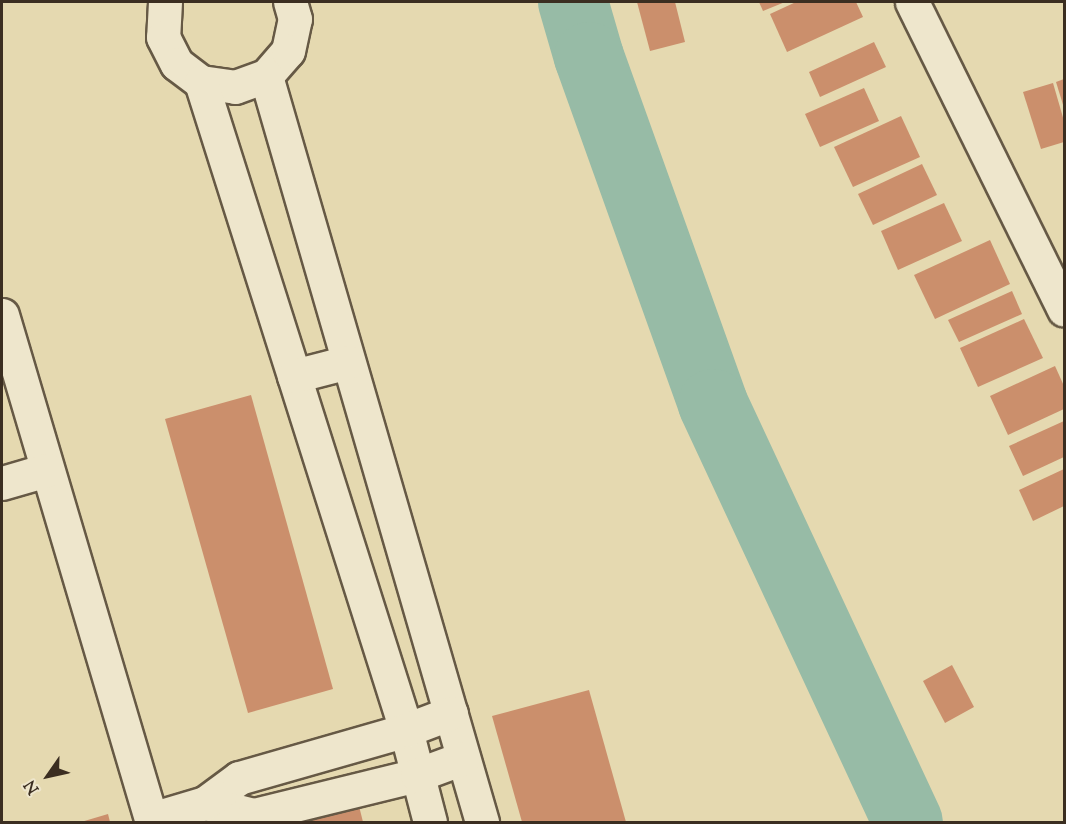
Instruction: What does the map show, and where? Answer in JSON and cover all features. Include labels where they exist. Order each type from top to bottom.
[{"type":"street","points":[[165,2],[163,37],[177,64],[201,82],[235,87],[266,76],[288,51],[295,19],[290,2]]},
{"type":"street","points":[[912,2],[1065,310]]},
{"type":"street","points":[[266,76],[482,822]]},
{"type":"street","points":[[201,82],[406,730],[430,822]]},
{"type":"street","points":[[2,315],[151,820],[204,803],[239,778],[406,730],[451,713]]},
{"type":"street","points":[[294,376],[348,362]]},
{"type":"street","points":[[2,483],[47,470]]},
{"type":"street","points":[[204,803],[254,815],[417,775],[463,758]]},
{"type":"building","points":[[637,2],[675,2],[685,42],[650,51]]},
{"type":"building","points":[[759,2],[785,2],[763,11]]},
{"type":"building","points":[[796,2],[856,2],[863,17],[787,52],[770,14]]},
{"type":"building","points":[[874,42],[886,67],[820,97],[809,72]]},
{"type":"building","points":[[1064,79],[1064,108],[1056,82]]},
{"type":"building","points":[[1053,83],[1064,121],[1064,142],[1041,149],[1023,92]]},
{"type":"building","points":[[864,88],[879,121],[820,147],[805,114]]},
{"type":"building","points":[[901,116],[920,157],[853,187],[834,147]]},
{"type":"building","points":[[922,164],[937,195],[873,225],[858,194]]},
{"type":"building","points":[[944,203],[962,241],[898,270],[881,231]]},
{"type":"building","points":[[990,240],[1010,284],[935,319],[914,275]]},
{"type":"building","points":[[1012,291],[1022,314],[959,342],[948,320]]},
{"type":"building","points":[[1024,319],[1043,358],[978,387],[960,348]]},
{"type":"building","points":[[1055,366],[1064,386],[1064,409],[1008,435],[990,396]]},
{"type":"building","points":[[251,395],[333,689],[248,713],[165,419]]},
{"type":"building","points":[[1064,421],[1064,457],[1023,476],[1009,446]]},
{"type":"building","points":[[1064,469],[1064,506],[1033,521],[1019,490]]},
{"type":"building","points":[[952,665],[974,707],[945,723],[923,681]]},
{"type":"building","points":[[589,690],[626,822],[522,822],[492,716]]},
{"type":"building","points":[[359,806],[363,822],[301,822]]},
{"type":"building","points":[[108,814],[110,822],[81,822]]},
{"type":"waterway","points":[[573,2],[589,57],[713,404],[908,822]]}]
